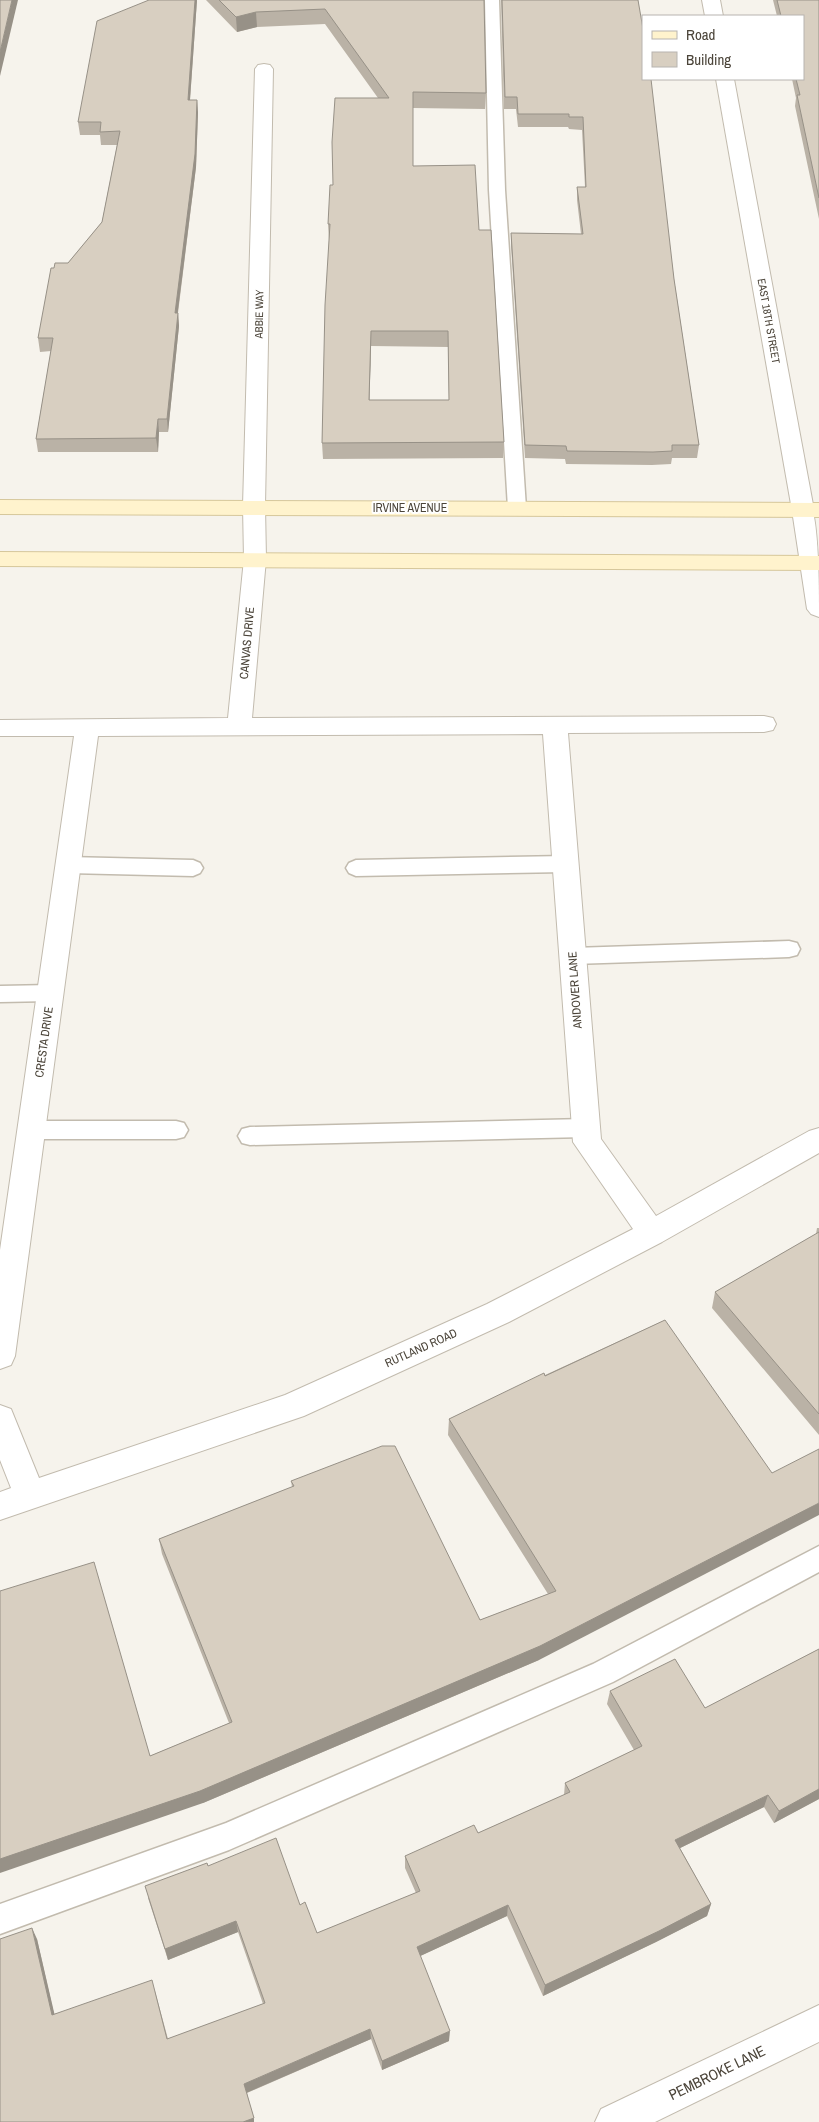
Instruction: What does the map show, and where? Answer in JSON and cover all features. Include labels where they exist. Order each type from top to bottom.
[{"type":"main road","name":"IRVINE AVENUE","points":[[0,507],[254,506],[811,510]]},
{"type":"main road","points":[[0,559],[255,558],[816,563]]},
{"type":"street","points":[[711,0],[714,15]]},
{"type":"street","name":"ABBIE WAY","points":[[255,558],[254,506],[264,69]]},
{"type":"street","name":"EAST 18TH STREET","points":[[725,80],[811,510],[819,609]]},
{"type":"street","name":"CANVAS DRIVE","points":[[239,728],[255,558]]},
{"type":"street","points":[[0,728],[764,724]]},
{"type":"street","name":"ANDOVER LANE","points":[[555,726],[587,1142],[652,1233]]},
{"type":"street","name":"CRESTA DRIVE","points":[[0,1356],[5,1291],[51,993],[87,728]]},
{"type":"street","name":"RUTLAND ROAD","points":[[0,1506],[30,1498],[293,1406],[498,1313],[652,1233],[819,1139]]},
{"type":"street","points":[[0,1419],[30,1498]]},
{"type":"street","name":"PEMBROKE LANE","points":[[614,2122],[819,2023]]},
{"type":"lane","points":[[492,0],[492,51],[498,186],[517,508]]},
{"type":"lane","points":[[356,868],[566,864]]},
{"type":"lane","points":[[68,865],[193,868]]},
{"type":"lane","points":[[573,956],[790,949]]},
{"type":"lane","points":[[0,994],[51,993]]},
{"type":"lane","points":[[250,1136],[586,1128]]},
{"type":"lane","points":[[31,1130],[176,1130]]},
{"type":"lane","points":[[0,1919],[229,1836],[603,1673],[819,1558]]},
{"type":"building","points":[[0,0],[12,0],[0,52]]},
{"type":"building","points":[[149,0],[195,0],[188,100],[197,100],[195,154],[175,313],[178,313],[167,419],[158,419],[156,438],[36,439],[53,338],[38,338],[51,268],[54,268],[55,263],[68,263],[102,222],[120,131],[100,132],[101,122],[78,122],[97,21]]},
{"type":"building","points":[[219,0],[484,0],[486,93],[413,92],[413,166],[475,165],[479,230],[491,230],[504,442],[322,443],[325,305],[330,224],[328,224],[330,185],[333,185],[332,142],[335,98],[389,98],[325,9],[256,12],[236,17]],"holes":[[[371,331],[448,331],[449,400],[369,400]]]},
{"type":"building","points":[[502,0],[638,0],[642,23],[642,80],[651,80],[674,279],[699,445],[672,445],[672,451],[653,452],[567,451],[566,446],[525,445],[511,233],[583,234],[577,187],[586,187],[583,117],[569,117],[569,114],[518,114],[517,97],[505,97]]},
{"type":"building","points":[[777,0],[819,0],[819,198],[797,95],[800,95],[796,80],[804,80],[804,15],[781,15]]},
{"type":"building","points":[[819,1232],[819,1414],[715,1292]]},
{"type":"building","points":[[665,1320],[772,1473],[819,1449],[819,1503],[540,1646],[200,1791],[0,1859],[0,1591],[94,1562],[150,1756],[232,1722],[159,1539],[294,1486],[291,1481],[382,1446],[395,1446],[480,1620],[556,1591],[449,1419],[544,1373],[545,1376]]},
{"type":"building","points":[[819,1649],[819,1789],[779,1811],[768,1795],[675,1840],[711,1904],[545,1985],[508,1905],[417,1947],[450,2031],[382,2061],[370,2029],[244,2084],[254,2118],[243,2122],[0,2122],[0,1939],[32,1928],[52,2015],[152,1980],[167,2039],[265,2003],[236,1921],[165,1949],[145,1886],[207,1863],[208,1866],[276,1838],[300,1905],[305,1902],[317,1933],[420,1891],[405,1856],[474,1825],[478,1833],[570,1792],[565,1783],[642,1746],[610,1691],[675,1659],[705,1708]]}]
